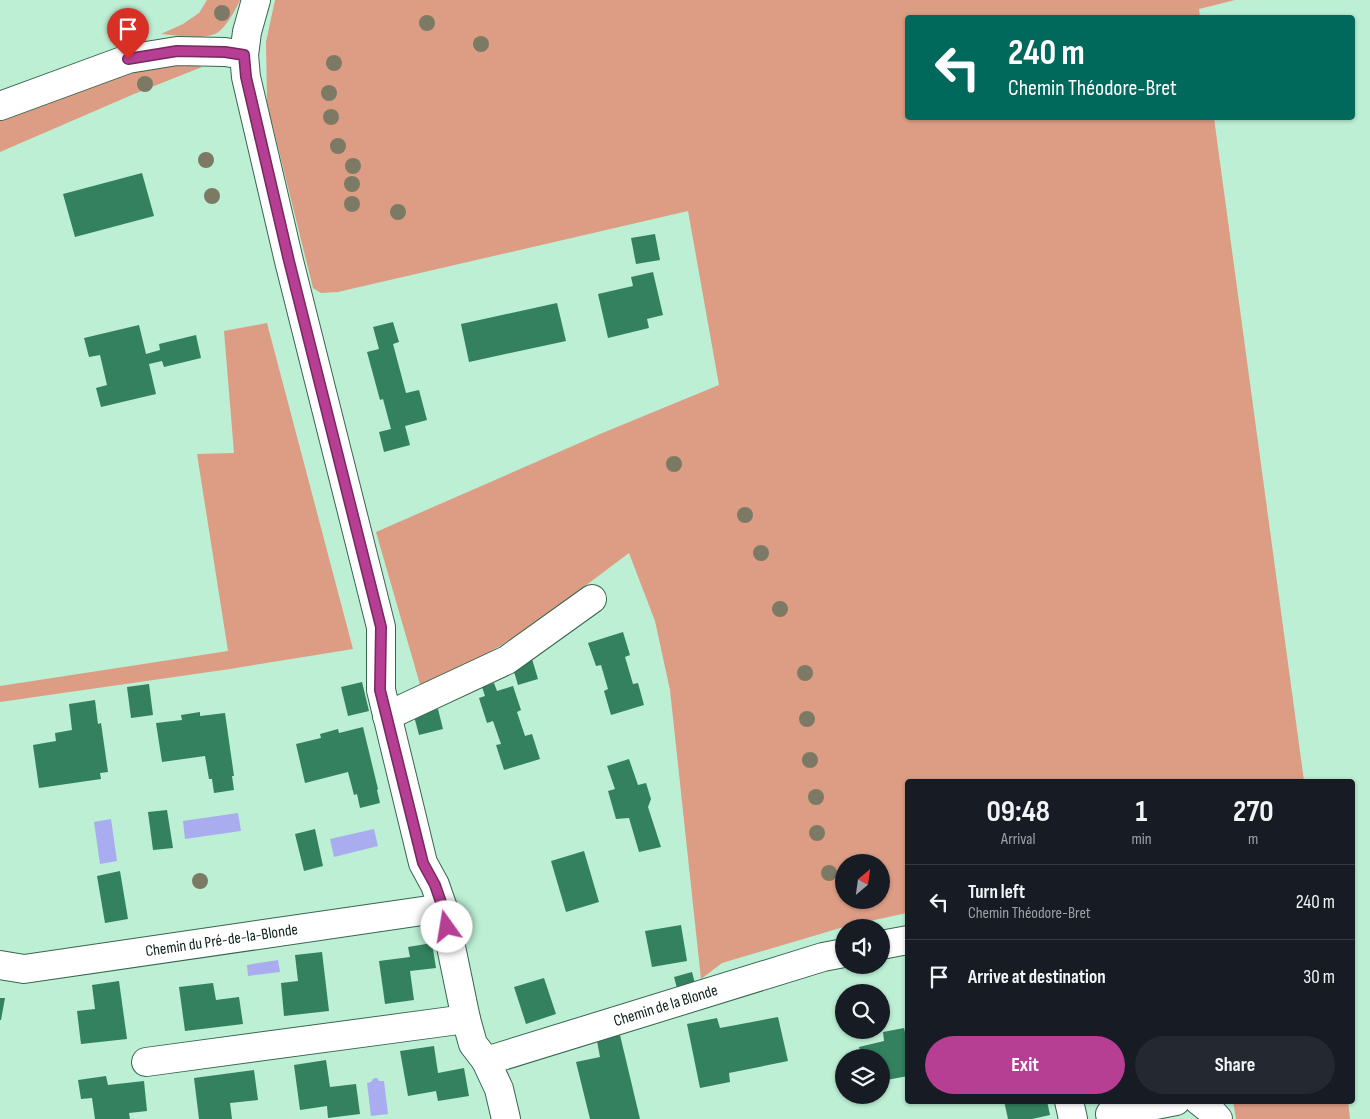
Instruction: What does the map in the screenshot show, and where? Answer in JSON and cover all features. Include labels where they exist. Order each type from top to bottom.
[{"type":"street","points":[[256,0],[247,32],[244,55],[246,77],[289,261],[381,627],[380,690],[423,863],[435,885],[443,908],[473,1044],[486,1061],[499,1089],[506,1119]]},
{"type":"street","points":[[0,106],[128,59],[177,51],[225,52],[244,55]]},
{"type":"street","points":[[387,716],[507,660],[592,599]]},
{"type":"street","name":"Chemin du Pré-de-la-Blonde","points":[[0,965],[24,969],[443,908]]},
{"type":"street","points":[[890,943],[905,941]]},
{"type":"street","name":"Chemin de la Blonde","points":[[486,1061],[835,955]]},
{"type":"street","points":[[146,1062],[466,1019]]},
{"type":"street","points":[[1070,1104],[1073,1119]]},
{"type":"street","points":[[1110,1114],[1161,1104]]},
{"type":"street","points":[[1203,1104],[1218,1119]]},
{"type":"shaded area","points":[[207,0],[240,0],[226,24],[215,34],[196,37],[161,34],[183,24],[199,13]]},
{"type":"shaded area","points":[[275,0],[1235,0],[1199,9],[1200,15],[905,15],[905,120],[1214,120],[1304,779],[905,779],[905,913],[879,919],[835,919],[835,930],[722,963],[701,979],[670,690],[655,621],[629,553],[525,631],[466,666],[421,688],[376,532],[600,434],[719,385],[688,211],[338,292],[321,293],[313,288],[267,103],[266,42]]},
{"type":"shaded area","points":[[189,64],[202,67],[0,152],[0,120],[108,77],[137,68]]},
{"type":"shaded area","points":[[267,323],[353,649],[230,669],[0,702],[0,686],[228,651],[197,454],[234,453],[224,331]]},
{"type":"shaded area","points":[[1234,1104],[1348,1104],[1350,1119],[1236,1119]]},
{"type":"water","points":[[238,813],[241,831],[185,839],[183,821]]},
{"type":"water","points":[[111,819],[117,861],[100,864],[94,822]]},
{"type":"water","points":[[374,829],[378,846],[334,857],[330,839]]},
{"type":"water","points":[[278,960],[280,972],[248,976],[247,965]]},
{"type":"water","points":[[375,1078],[379,1081],[384,1081],[388,1114],[371,1116],[367,1083]]},
{"type":"building","points":[[142,173],[154,216],[75,237],[63,194]]},
{"type":"building","points":[[655,234],[660,260],[636,264],[631,238]]},
{"type":"building","points":[[653,272],[663,315],[647,319],[649,328],[608,338],[598,294],[633,286],[631,277]]},
{"type":"building","points":[[557,303],[566,341],[469,362],[461,324]]},
{"type":"building","points":[[393,322],[399,342],[393,344],[406,393],[419,390],[427,420],[405,426],[410,445],[384,452],[379,432],[391,429],[383,399],[380,400],[367,352],[379,349],[373,327]]},
{"type":"building","points":[[139,325],[146,354],[160,350],[159,344],[196,335],[201,358],[164,367],[162,361],[149,364],[156,394],[101,407],[96,388],[107,385],[100,355],[89,357],[84,338]]},
{"type":"building","points":[[623,632],[630,655],[625,657],[633,684],[638,683],[644,705],[611,715],[604,691],[608,689],[601,665],[596,666],[588,643]]},
{"type":"building","points":[[532,659],[538,679],[518,685],[512,665]]},
{"type":"building","points":[[362,682],[369,711],[348,716],[341,687]]},
{"type":"building","points":[[494,683],[497,691],[513,686],[521,710],[517,712],[525,736],[532,734],[540,759],[504,770],[496,745],[501,744],[493,721],[487,723],[479,698],[485,696],[482,687]]},
{"type":"building","points":[[149,684],[153,715],[131,718],[127,687]]},
{"type":"building","points":[[95,700],[98,724],[101,723],[108,772],[100,773],[101,779],[39,788],[33,745],[56,741],[55,733],[72,730],[69,704]]},
{"type":"building","points":[[438,709],[443,729],[419,735],[414,716]]},
{"type":"building","points":[[200,712],[200,716],[225,713],[234,776],[232,776],[234,790],[214,793],[212,779],[209,779],[205,756],[162,762],[156,723],[182,720],[181,715]]},
{"type":"building","points":[[363,727],[380,803],[360,808],[357,794],[354,795],[348,772],[305,783],[296,744],[321,738],[320,734],[338,729],[339,733]]},
{"type":"building","points":[[629,759],[638,785],[646,783],[651,799],[648,807],[661,847],[639,852],[629,818],[616,819],[608,791],[615,789],[607,766]]},
{"type":"building","points":[[167,810],[173,848],[153,850],[148,812]]},
{"type":"building","points":[[315,829],[323,866],[304,871],[295,834]]},
{"type":"building","points":[[584,851],[599,902],[566,912],[551,861]]},
{"type":"building","points":[[120,871],[128,919],[105,923],[97,876]]},
{"type":"building","points":[[681,925],[687,961],[652,967],[645,931]]},
{"type":"building","points":[[432,943],[436,968],[410,971],[414,1000],[385,1004],[379,961],[410,957],[408,947]]},
{"type":"building","points":[[322,952],[329,1011],[284,1016],[281,983],[298,981],[295,955]]},
{"type":"building","points":[[692,972],[696,987],[678,992],[674,977]]},
{"type":"building","points":[[544,978],[556,1014],[526,1024],[514,987]]},
{"type":"building","points":[[119,981],[127,1039],[81,1044],[77,1011],[95,1009],[92,985]]},
{"type":"building","points":[[213,983],[216,1000],[239,997],[243,1024],[185,1031],[179,987]]},
{"type":"building","points":[[0,998],[5,998],[1,1020],[0,1020]]},
{"type":"building","points":[[778,1017],[788,1061],[729,1073],[730,1082],[700,1088],[687,1024],[717,1018],[720,1028]]},
{"type":"building","points":[[904,1028],[905,1077],[890,1079],[890,1049],[860,1049],[859,1047],[884,1041],[884,1039],[890,1039],[890,1031]]},
{"type":"building","points":[[620,1035],[640,1119],[590,1119],[576,1062],[600,1057],[597,1041]]},
{"type":"building","points":[[434,1046],[438,1073],[464,1068],[469,1096],[438,1101],[436,1091],[408,1096],[400,1051]]},
{"type":"building","points":[[326,1060],[330,1087],[356,1084],[360,1114],[328,1118],[327,1106],[300,1110],[294,1065]]},
{"type":"building","points":[[254,1070],[258,1100],[230,1103],[232,1119],[199,1119],[194,1078]]},
{"type":"building","points":[[106,1076],[108,1085],[144,1081],[147,1111],[129,1113],[130,1119],[95,1119],[92,1098],[81,1099],[78,1080]]},
{"type":"building","points":[[1005,1104],[1048,1104],[1050,1115],[1032,1119],[1008,1119]]},
{"type":"route","points":[[128,59],[177,51],[225,52],[244,55],[246,77],[289,261],[381,627],[380,690],[423,863],[435,885],[447,927]]}]
